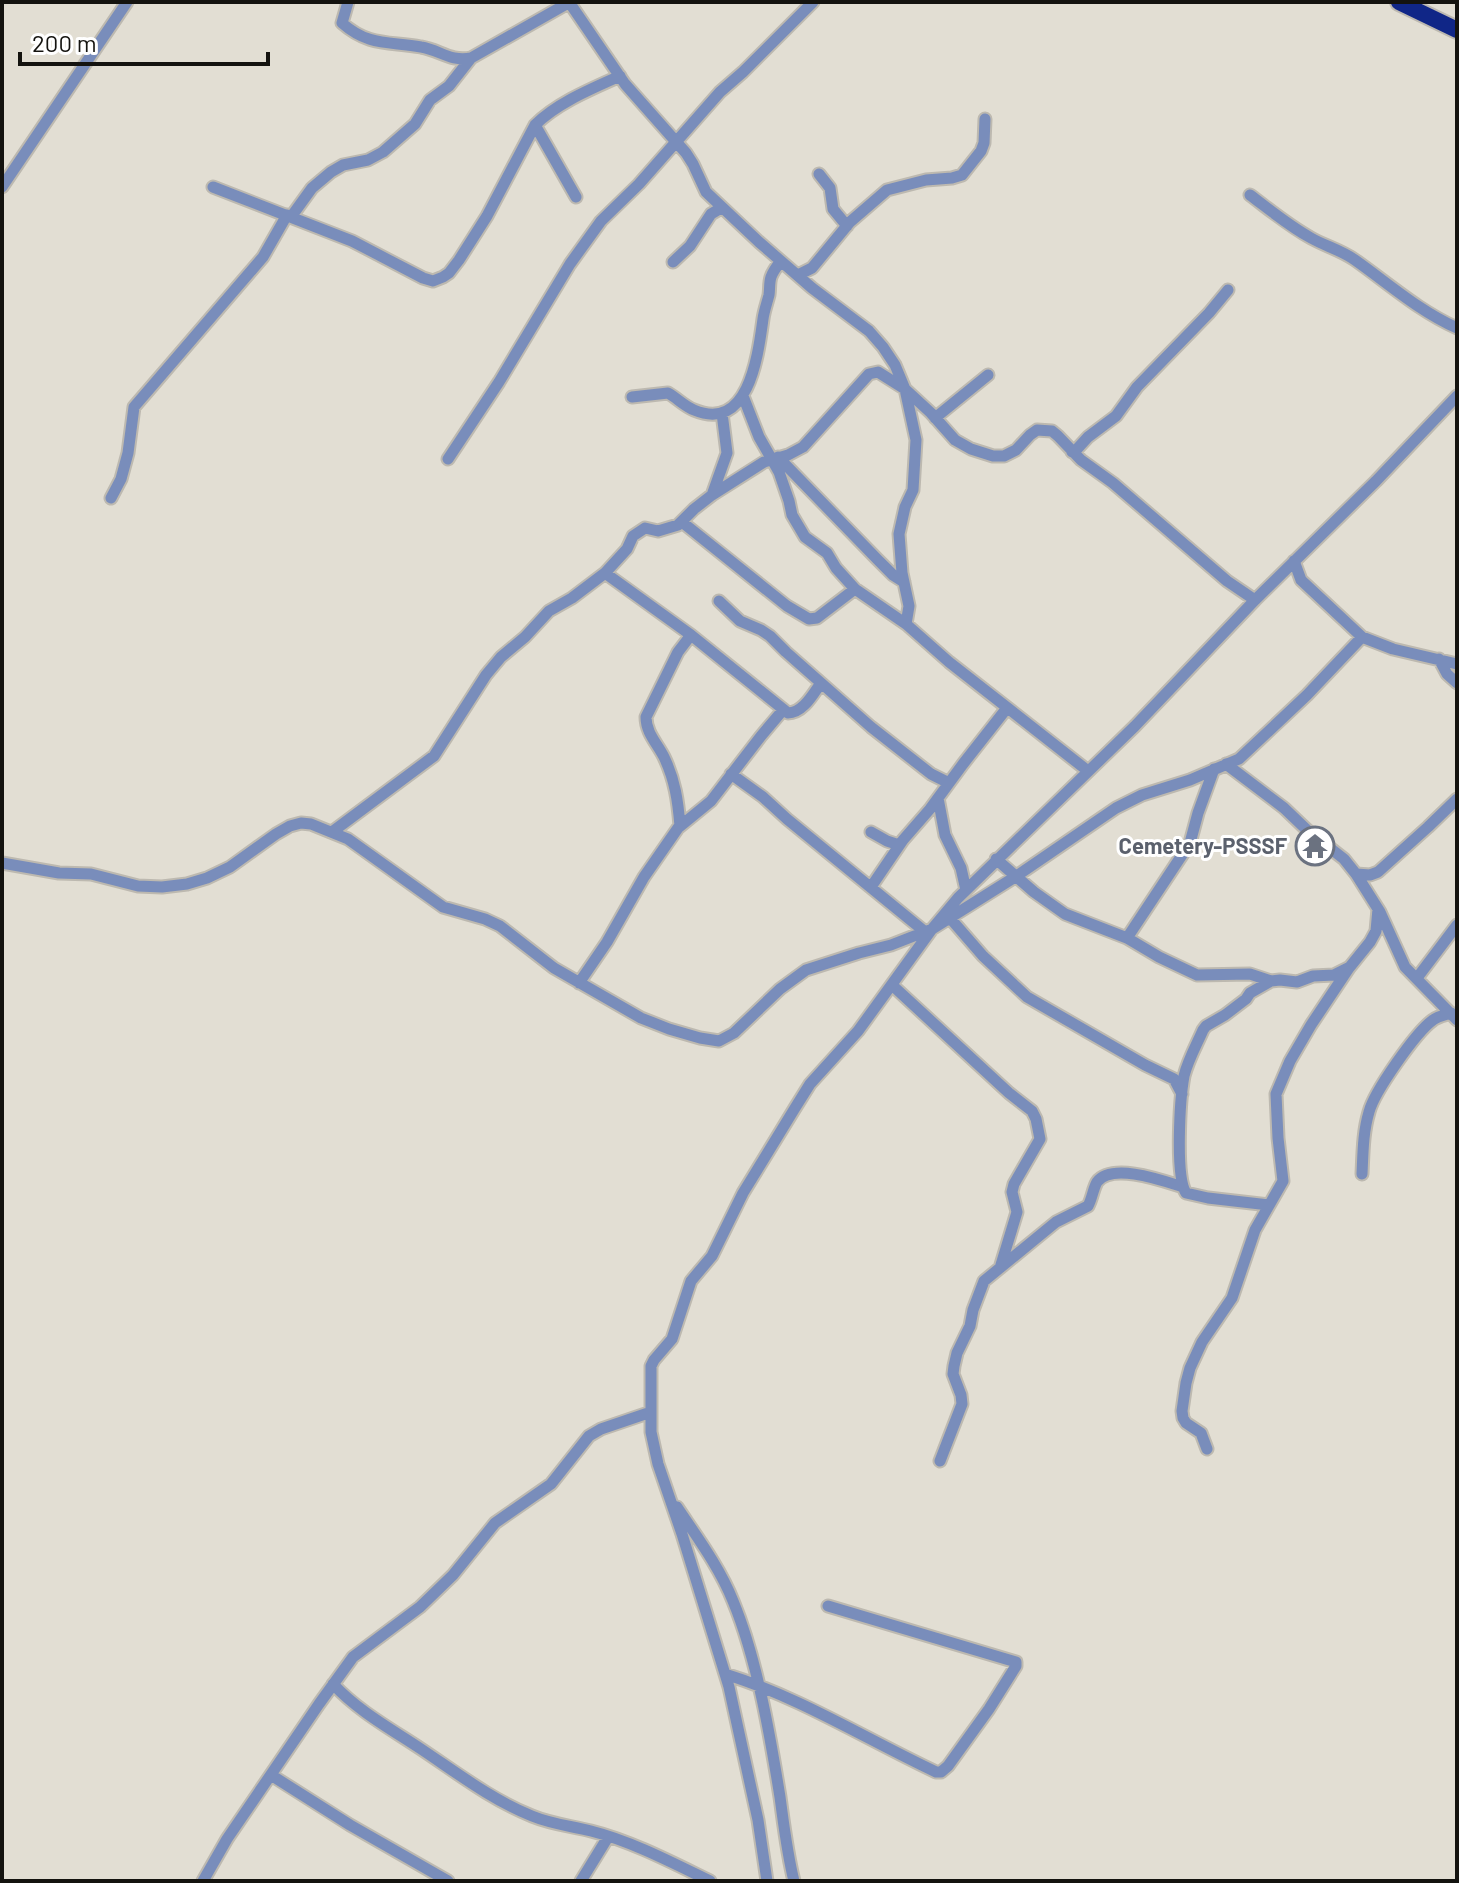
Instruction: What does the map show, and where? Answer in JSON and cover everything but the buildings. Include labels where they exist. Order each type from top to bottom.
[{"type":"highway","points":[[1399,2],[1457,30]]},
{"type":"street","points":[[2,187],[127,2]]},
{"type":"street","points":[[348,2],[342,23],[361,36],[384,44],[424,47],[451,58],[471,58]]},
{"type":"street","points":[[111,498],[121,479],[128,453],[134,407],[263,257],[289,216],[312,188],[343,165],[368,160],[383,152],[415,124],[430,100],[449,86],[471,58],[570,2],[625,84],[693,164],[706,192],[812,288],[869,331],[895,365],[905,389],[916,440],[913,490],[905,507],[899,534],[909,606],[906,624]]},
{"type":"street","points":[[448,459],[570,264],[601,221],[639,184],[720,92],[813,2]]},
{"type":"street","points":[[213,187],[371,250],[433,281],[449,273],[459,260],[487,216],[535,125],[569,101],[620,76]]},
{"type":"street","points":[[798,275],[812,268],[847,226],[887,190],[962,175],[981,151],[985,119]]},
{"type":"street","points":[[535,125],[576,197]]},
{"type":"street","points":[[819,174],[830,188],[833,209],[847,226]]},
{"type":"street","points":[[1250,195],[1292,226],[1355,260],[1402,296],[1457,328]]},
{"type":"street","points":[[673,262],[690,246],[711,214],[721,208]]},
{"type":"street","points":[[632,397],[668,393],[693,410],[712,415],[722,413],[743,396],[760,346],[771,279],[781,261]]},
{"type":"street","points":[[1072,452],[1116,416],[1137,387],[1228,290]]},
{"type":"street","points":[[332,832],[434,756],[501,657],[549,611],[605,573],[627,549],[633,536],[643,528],[658,531],[682,522],[712,495],[764,462],[803,447],[869,374],[878,372],[905,389],[959,443],[993,456],[1011,454],[1037,430],[1052,431],[1072,452],[1113,483],[1227,581],[1255,600]]},
{"type":"street","points":[[935,418],[988,375]]},
{"type":"street","points":[[743,396],[759,437],[775,458],[893,575],[904,582]]},
{"type":"street","points":[[767,1881],[758,1820],[725,1674],[653,1443],[651,1366],[672,1339],[691,1281],[712,1256],[743,1193],[810,1084],[858,1031],[928,930],[996,859],[1135,726],[1457,396]]},
{"type":"street","points":[[712,495],[727,453],[722,413]]},
{"type":"street","points":[[775,458],[792,515],[803,535],[827,553],[855,589],[906,624],[949,662],[1088,771]]},
{"type":"street","points":[[682,522],[787,606],[809,619],[817,618],[855,589]]},
{"type":"street","points":[[1294,561],[1301,580],[1362,637],[1393,649],[1457,664]]},
{"type":"street","points":[[605,573],[691,635],[788,713],[794,714],[821,683]]},
{"type":"street","points":[[719,601],[740,621],[770,636],[871,727],[931,774],[949,783]]},
{"type":"street","points":[[680,826],[675,785],[663,754],[652,740],[646,717],[678,652],[691,635]]},
{"type":"street","points":[[2,863],[162,887],[207,878],[230,867],[290,826],[301,823],[321,827],[348,839],[443,907],[500,926],[554,968],[641,1018],[669,1029],[719,1041],[734,1033],[780,989],[806,970],[891,945],[928,930],[1015,877],[1116,808],[1142,795],[1190,780],[1248,753],[1362,637]]},
{"type":"street","points":[[1439,659],[1447,674],[1457,683]]},
{"type":"street","points":[[871,887],[899,845],[1007,708]]},
{"type":"street","points":[[579,983],[613,933],[644,877],[680,826],[705,808],[783,710]]},
{"type":"street","points":[[1226,764],[1344,859],[1378,909],[1405,967],[1454,1016]]},
{"type":"street","points":[[1127,938],[1190,843],[1214,769]]},
{"type":"street","points":[[731,774],[928,930]]},
{"type":"street","points":[[938,798],[945,835],[961,868],[966,890]]},
{"type":"street","points":[[1356,874],[1378,872],[1457,799]]},
{"type":"street","points":[[871,832],[899,845]]},
{"type":"street","points":[[996,859],[1065,914],[1127,938],[1197,975],[1250,974],[1271,981],[1297,982],[1313,976],[1334,975],[1349,968]]},
{"type":"street","points":[[1207,1449],[1201,1433],[1183,1418],[1186,1383],[1202,1342],[1232,1298],[1251,1240],[1283,1181],[1276,1094],[1297,1049],[1349,968],[1370,942],[1376,931],[1378,909]]},
{"type":"street","points":[[950,918],[983,956],[1027,997],[1174,1079],[1182,1095]]},
{"type":"street","points":[[1417,978],[1457,925]]},
{"type":"street","points":[[1269,1205],[1186,1193],[1179,1153],[1185,1073],[1205,1027],[1271,981]]},
{"type":"street","points":[[892,985],[1032,1111],[1036,1119],[1040,1139],[1014,1184],[1012,1192],[1017,1212],[1000,1268]]},
{"type":"street","points":[[1362,1174],[1364,1135],[1371,1105],[1413,1042],[1431,1021],[1437,1017],[1454,1016]]},
{"type":"street","points":[[940,1461],[962,1404],[953,1374],[957,1353],[970,1326],[984,1281],[1056,1222],[1088,1206],[1096,1185],[1106,1176],[1114,1173],[1148,1177],[1183,1187]]},
{"type":"street","points":[[203,1881],[227,1839],[353,1657],[420,1607],[453,1575],[495,1523],[551,1484],[589,1436],[651,1412]]},
{"type":"street","points":[[668,1493],[713,1563],[733,1600],[746,1636],[771,1744],[794,1881]]},
{"type":"street","points":[[725,1674],[758,1686],[938,1773],[948,1766],[1016,1662],[828,1606]]},
{"type":"street","points":[[333,1684],[352,1703],[501,1801],[532,1817],[608,1837],[710,1881]]},
{"type":"street","points":[[271,1775],[448,1881]]},
{"type":"street","points":[[581,1881],[608,1837]]},
{"type":"place","name":"Cemetery-PSSSF","points":[[1315,846]]}]
